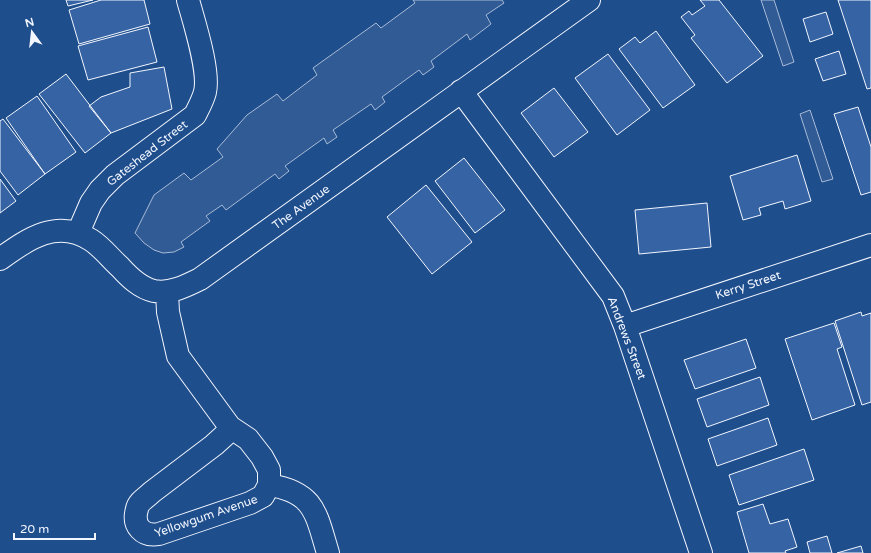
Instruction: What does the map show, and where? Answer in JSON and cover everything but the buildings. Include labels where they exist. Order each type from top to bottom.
[{"type":"street","name":"Gateshead Street","points":[[78,234],[91,203],[100,190],[115,175],[195,115],[205,91],[206,78],[204,63],[188,0]]},
{"type":"street","name":"The Avenue","points":[[0,259],[37,235],[52,231],[71,231],[97,245],[131,279],[142,286],[154,291],[167,292],[182,288],[200,279],[589,0]]},
{"type":"street","name":"Andrews Street","points":[[461,91],[612,296],[625,326],[701,553]]},
{"type":"street","name":"Kerry Street","points":[[625,326],[871,245]]},
{"type":"street","name":"Yellowgum Avenue","points":[[167,292],[168,312],[178,356],[230,427],[248,439],[262,457],[269,470],[269,485],[263,496],[250,503],[159,534],[150,536],[140,530],[136,520],[137,508],[142,501],[214,445],[230,427]]},
{"type":"street","name":"Yellowgum Avenue","points":[[269,485],[284,487],[299,494],[309,503],[316,514],[328,553]]},
{"type":"shaded area","points":[[413,0],[502,0],[504,3],[486,15],[491,24],[470,40],[467,34],[431,61],[434,67],[423,75],[419,70],[382,97],[385,102],[375,110],[371,104],[333,130],[337,137],[327,144],[324,138],[285,166],[289,171],[279,179],[275,174],[226,210],[222,205],[206,216],[210,221],[181,242],[184,247],[174,252],[163,253],[154,250],[144,243],[135,233],[154,195],[184,173],[191,180],[223,157],[217,149],[247,115],[277,94],[283,101],[317,75],[313,68],[376,23],[381,28],[415,3]]},
{"type":"shaded area","points":[[761,0],[774,0],[794,62],[783,66]]},
{"type":"shaded area","points":[[810,110],[833,179],[822,182],[800,114]]}]
